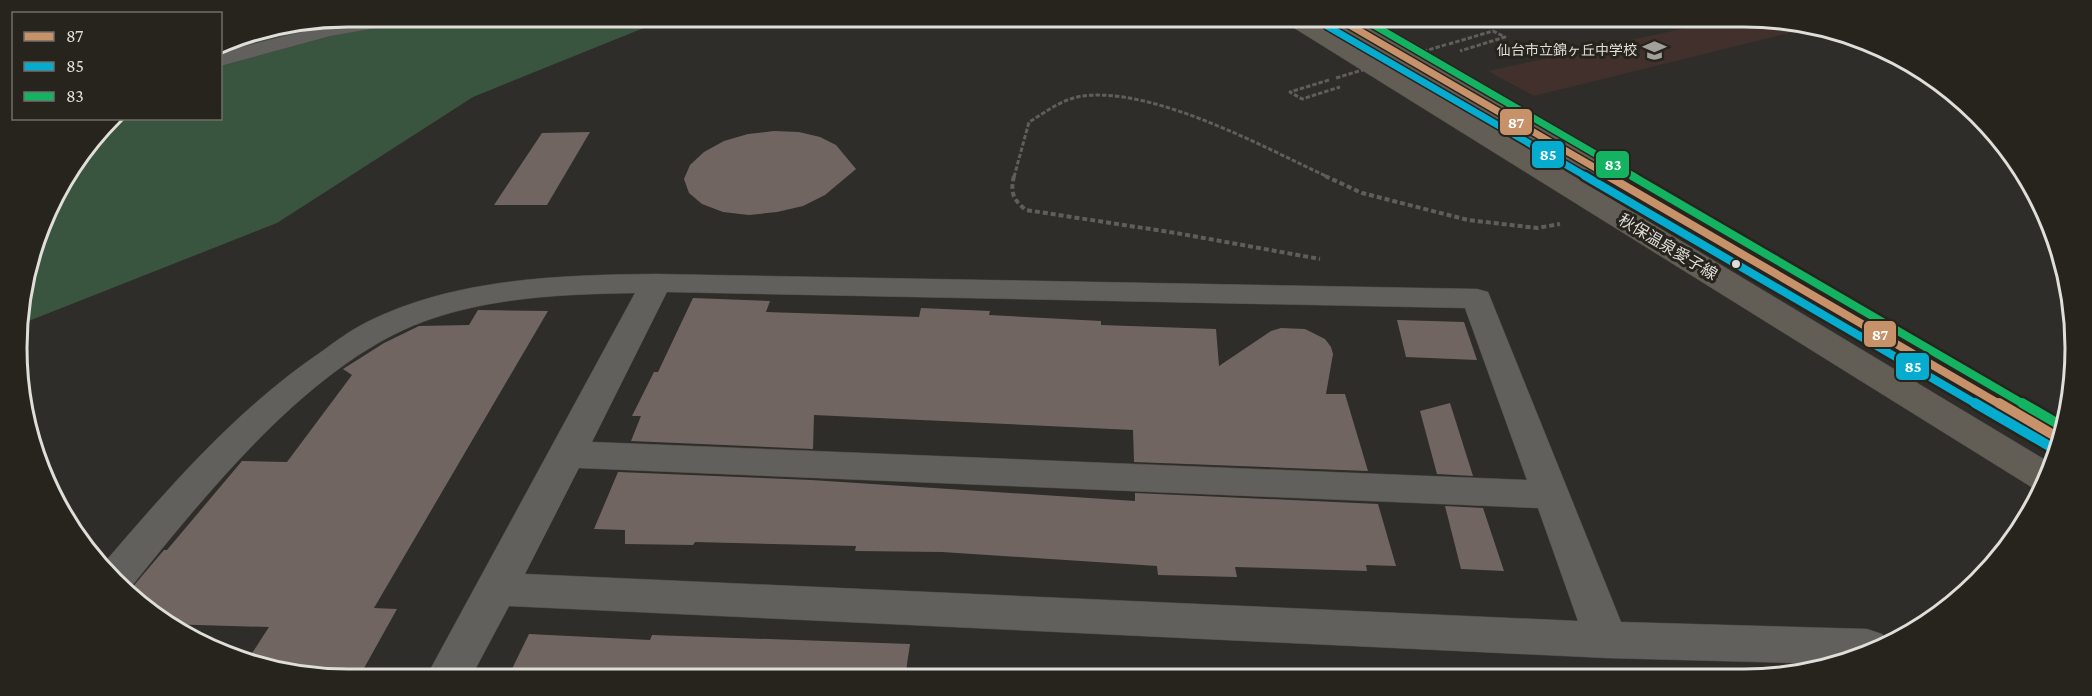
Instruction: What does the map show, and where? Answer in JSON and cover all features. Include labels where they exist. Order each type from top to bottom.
[{"type":"main road","name":"秋保温泉愛子線","points":[[1309,27],[2040,474]]},
{"type":"main road","name":"秋保温泉愛子線","points":[[1352,27],[2053,435]]},
{"type":"street","points":[[222,58],[337,28]]},
{"type":"street","points":[[453,669],[497,589],[656,284]]},
{"type":"street","points":[[119,573],[153,532],[256,421],[298,384],[379,329],[443,306],[483,296],[537,286],[656,284],[1477,299],[1606,640]]},
{"type":"street","points":[[566,454],[1552,495]]},
{"type":"street","points":[[497,589],[1606,640],[1862,647]]},
{"type":"path","points":[[1344,86],[1302,99],[1290,92],[1492,31],[1505,37],[1466,49]]},
{"type":"path","points":[[1362,297],[1353,265],[1176,233],[1026,210],[1015,202],[1011,188],[1029,122],[1070,98],[1106,95],[1205,120],[1362,193],[1411,207],[1468,220],[1537,228],[1564,223]]},
{"type":"shaded area","name":"仙台市立錦ヶ丘中学校","points":[[1690,27],[1744,27],[1795,31],[1534,96],[1488,71]]},
{"type":"green space","points":[[646,27],[473,97],[277,223],[29,321],[33,285],[51,225],[70,187],[93,153],[122,120],[222,120],[222,52],[285,33],[327,28]]},
{"type":"building","points":[[774,131],[799,132],[820,137],[836,145],[856,169],[825,195],[803,206],[777,212],[749,215],[723,212],[702,204],[689,193],[684,179],[690,165],[704,152],[724,141],[748,134]]},
{"type":"building","points":[[590,132],[547,205],[494,205],[542,133]]},
{"type":"building","points":[[693,298],[770,301],[766,312],[919,317],[921,308],[990,311],[989,315],[1101,321],[1101,325],[1216,329],[1219,366],[1271,331],[1281,328],[1305,329],[1325,339],[1331,347],[1333,354],[1326,394],[1345,394],[1368,471],[1134,462],[1133,430],[814,415],[813,449],[631,441],[641,416],[632,416],[654,372],[658,372]]},
{"type":"building","points":[[478,310],[548,311],[374,608],[397,609],[364,669],[306,666],[252,654],[269,627],[185,625],[133,586],[242,461],[287,462],[352,375],[343,369],[384,343],[419,326],[469,325]]},
{"type":"building","points":[[1397,320],[1464,322],[1477,360],[1406,357]]},
{"type":"building","points":[[1450,403],[1473,476],[1437,474],[1420,411]]},
{"type":"building","points":[[618,472],[811,480],[1135,501],[1135,493],[1378,504],[1396,566],[1366,565],[1367,571],[1235,567],[1237,577],[1158,575],[1157,566],[942,552],[855,551],[856,546],[695,542],[693,545],[625,544],[625,530],[594,529]]},
{"type":"building","points":[[1445,506],[1483,508],[1504,571],[1461,569]]},
{"type":"building","points":[[529,634],[650,640],[652,635],[910,644],[906,669],[512,669]]},
{"type":"transit line","name":"85","points":[[1329,27],[2049,446]]},
{"type":"transit line","name":"87","points":[[1353,27],[2053,435]]},
{"type":"transit line","name":"83","points":[[1377,27],[2056,423]]},
{"type":"place","name":"仙台市立錦ヶ丘中学校","points":[[1655,50]]}]
